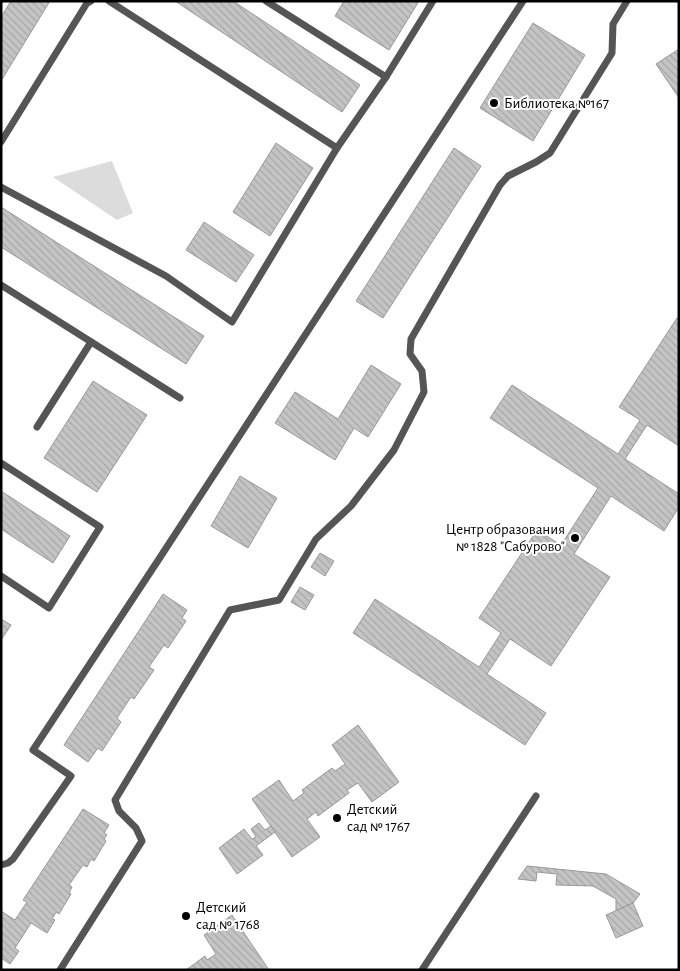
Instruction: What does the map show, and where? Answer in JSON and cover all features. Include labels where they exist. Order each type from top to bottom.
[{"type":"lane","points":[[1,142],[87,3],[91,1]]},
{"type":"lane","points":[[109,1],[337,148]]},
{"type":"lane","points":[[266,1],[386,77]]},
{"type":"lane","points":[[1,186],[166,276],[232,322],[337,148],[386,77],[433,1]]},
{"type":"lane","points":[[1,865],[13,859],[71,776],[33,750],[165,551],[523,1]]},
{"type":"lane","points":[[60,970],[142,841],[136,828],[119,811],[115,800],[230,610],[279,600],[316,539],[351,506],[394,450],[424,392],[422,371],[410,354],[411,339],[500,185],[508,176],[550,153],[612,53],[613,24],[627,1]]},
{"type":"lane","points":[[1,285],[180,398]]},
{"type":"lane","points":[[37,428],[92,342]]},
{"type":"lane","points":[[1,463],[100,527],[49,608],[1,576]]},
{"type":"lane","points":[[422,970],[536,796]]},
{"type":"shaded area","points":[[112,161],[133,213],[117,220],[53,177]]},
{"type":"building","points":[[11,1],[50,1],[1,81],[1,17]]},
{"type":"building","points":[[175,1],[233,1],[360,85],[342,112]]},
{"type":"building","points":[[344,1],[419,1],[389,50],[335,16]]},
{"type":"building","points":[[533,23],[585,55],[533,141],[480,108]]},
{"type":"building","points":[[679,49],[679,98],[656,64]]},
{"type":"building","points":[[276,143],[313,168],[270,236],[233,212]]},
{"type":"building","points":[[454,148],[481,166],[383,318],[356,301]]},
{"type":"building","points":[[1,207],[204,336],[186,364],[1,247]]},
{"type":"building","points":[[204,222],[254,255],[236,282],[186,250]]},
{"type":"building","name":"Центр образования № 1828 \"Сабурово\"","points":[[677,318],[679,319],[679,446],[647,425],[625,459],[679,494],[679,507],[664,531],[611,496],[574,554],[610,577],[551,666],[510,639],[487,674],[546,713],[525,745],[353,633],[375,599],[479,667],[501,633],[479,618],[537,530],[561,545],[598,488],[490,418],[512,385],[618,454],[640,420],[619,407]]},
{"type":"building","points":[[371,365],[401,384],[368,437],[354,428],[335,460],[275,423],[295,392],[338,419]]},
{"type":"building","points":[[93,381],[147,415],[97,492],[44,458]]},
{"type":"building","points":[[240,476],[277,498],[248,548],[211,526]]},
{"type":"building","points":[[1,491],[70,536],[53,563],[1,529]]},
{"type":"building","points":[[320,553],[334,561],[325,576],[311,567]]},
{"type":"building","points":[[300,587],[314,595],[305,610],[291,602]]},
{"type":"building","points":[[163,594],[187,610],[182,618],[186,621],[168,648],[164,645],[149,667],[154,670],[134,699],[131,697],[117,718],[121,722],[102,751],[98,748],[88,762],[64,745]]},
{"type":"building","points":[[1,619],[11,625],[1,640]]},
{"type":"building","points":[[358,725],[399,782],[372,802],[358,783],[347,790],[349,793],[318,816],[316,812],[307,819],[320,837],[292,857],[252,799],[279,780],[293,801],[304,793],[302,790],[332,768],[335,771],[345,764],[332,745]]},
{"type":"building","points":[[83,809],[109,825],[104,833],[107,835],[104,839],[106,841],[94,861],[91,859],[87,867],[83,865],[69,885],[72,887],[69,893],[71,894],[59,914],[56,912],[52,919],[55,920],[47,933],[31,923],[15,948],[19,951],[10,964],[1,958],[1,911],[15,920],[27,902],[23,900]]},
{"type":"building","points":[[259,823],[265,830],[271,826],[275,832],[256,846],[263,855],[237,874],[219,848],[244,829],[252,839],[256,837],[251,829]]},
{"type":"building","points":[[527,866],[606,874],[640,894],[633,903],[616,911],[616,899],[593,886],[556,885],[557,874],[537,872],[536,881],[518,879]]},
{"type":"building","points":[[633,903],[643,926],[616,938],[606,915]]},
{"type":"building","points":[[232,915],[269,970],[186,970],[205,956],[207,960],[216,954],[204,935]]},
{"type":"place","name":"Библиотека №167","points":[[494,103]]},
{"type":"place","name":"Центр образования № 1828 \"Сабурово\"","points":[[575,538]]},
{"type":"place","name":"Детский сад № 1767","points":[[337,818]]},
{"type":"place","name":"Детский сад № 1768","points":[[186,916]]}]
